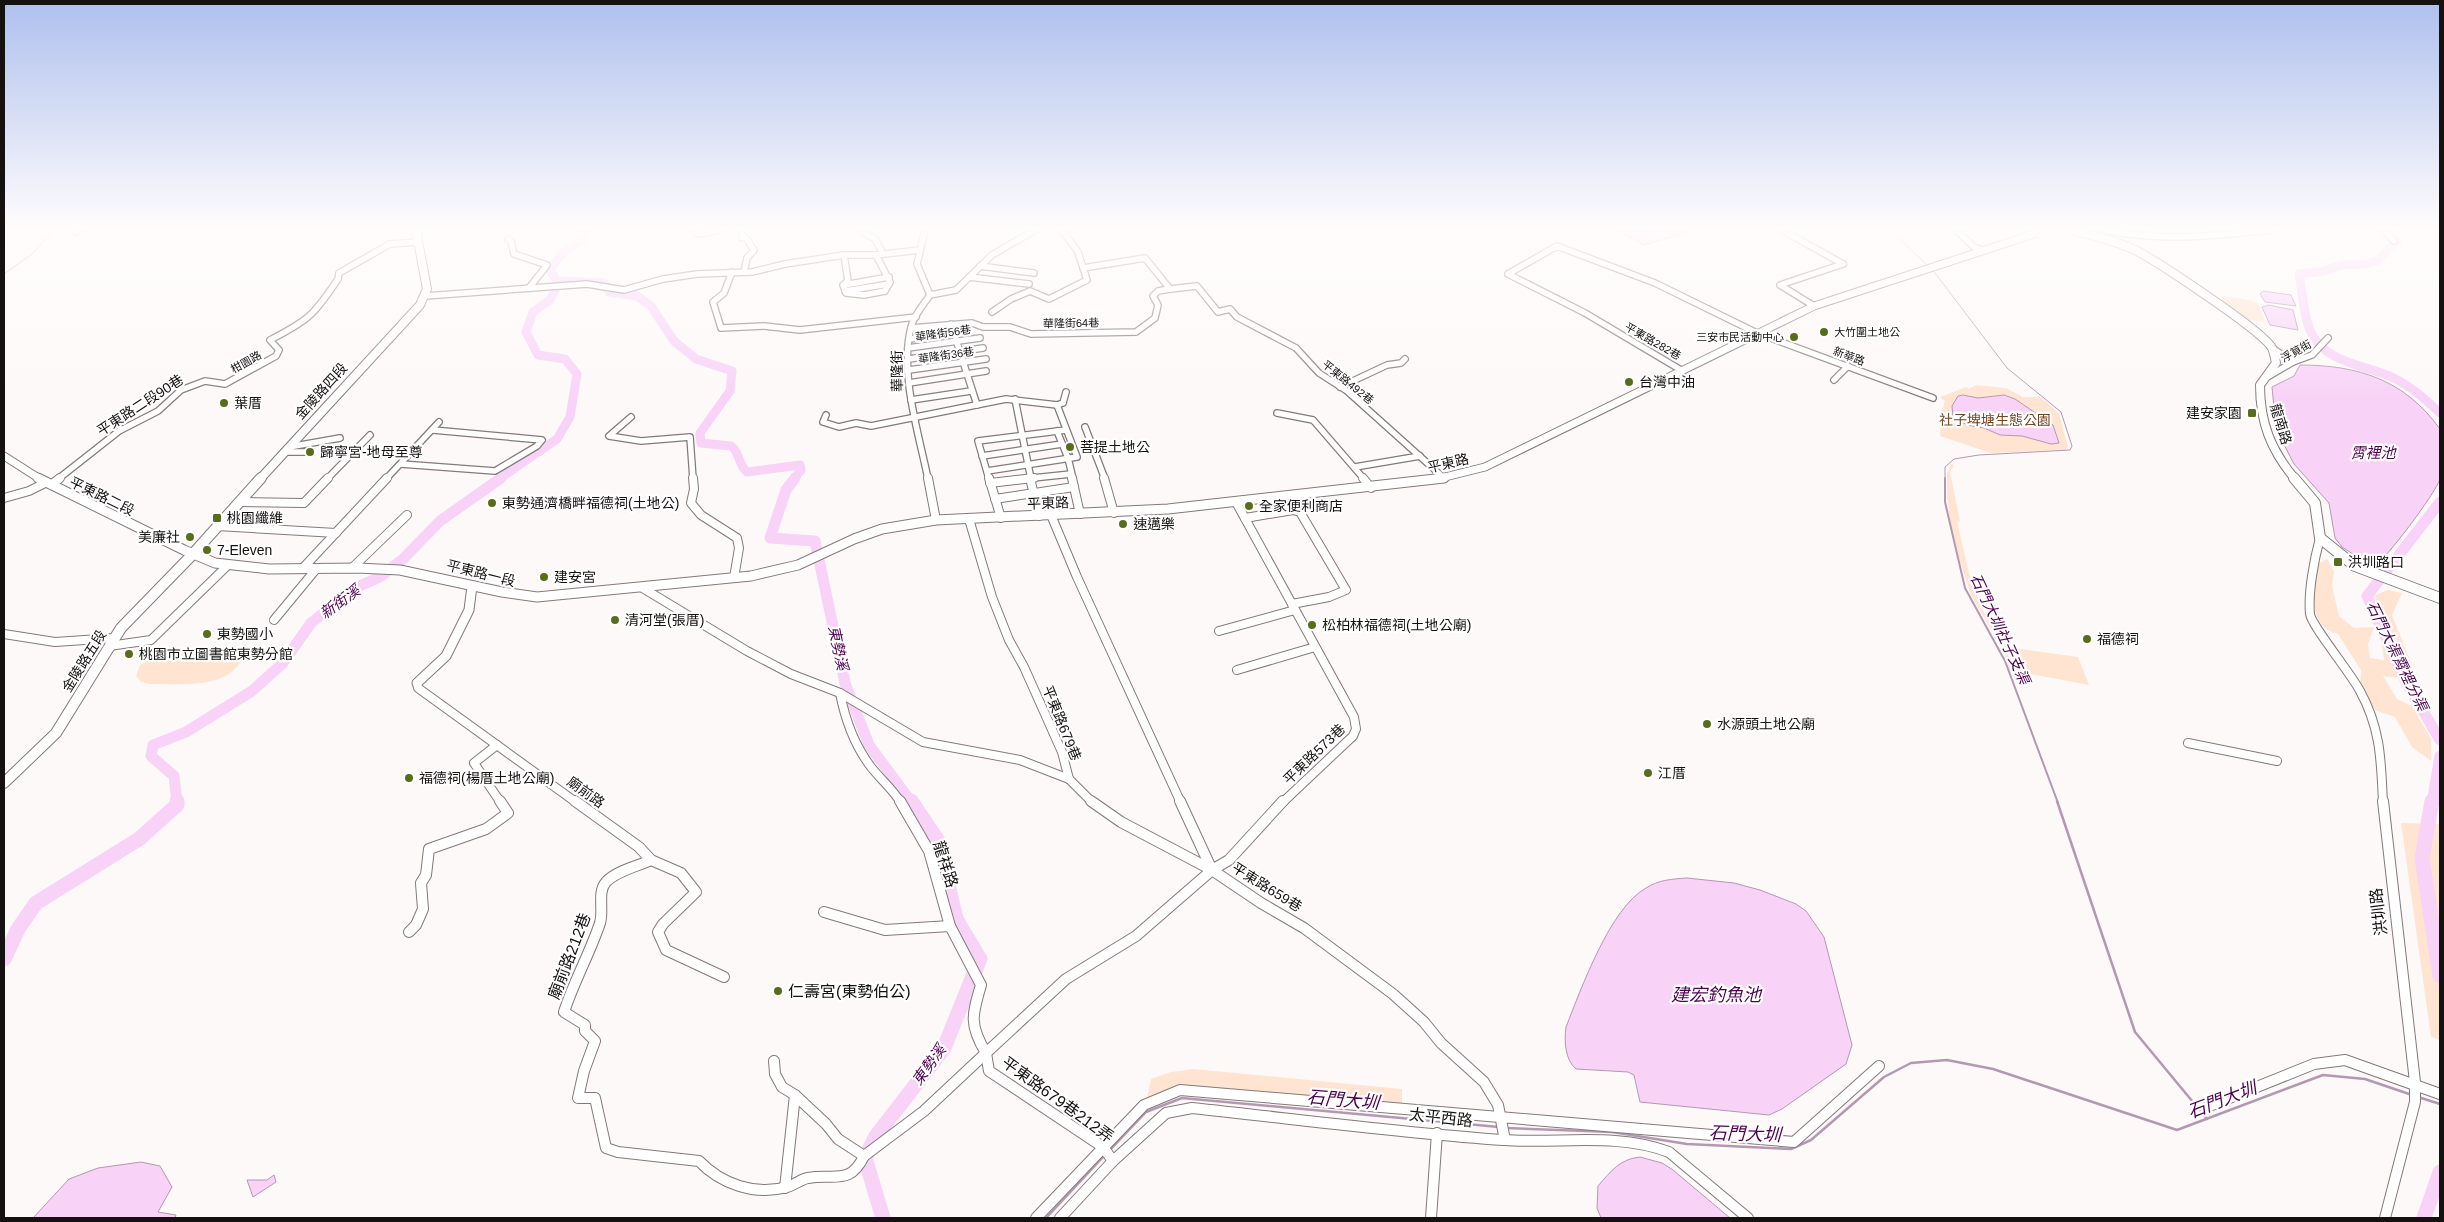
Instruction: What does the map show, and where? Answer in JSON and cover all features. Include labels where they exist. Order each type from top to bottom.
[{"type":"main road","points":[[425,296],[427,287]]},
{"type":"main road","points":[[2192,287],[2242,320],[2272,348]]},
{"type":"main road","name":"金陵路四段","points":[[191,556],[286,449],[420,306],[425,296]]},
{"type":"main road","name":"龍南路","points":[[2272,348],[2276,363],[2269,376],[2260,385],[2259,392],[2263,422],[2278,459],[2315,503],[2320,538]]},
{"type":"main road","points":[[2320,538],[2337,554],[2355,566],[2440,598]]},
{"type":"main road","name":"金陵路五段","points":[[4,783],[56,732],[111,642],[191,556]]},
{"type":"street","name":"柑園路","points":[[225,384],[276,356],[279,350],[270,340],[300,325],[315,313],[333,287]]},
{"type":"street","points":[[425,296],[558,287]]},
{"type":"street","points":[[606,287],[624,290],[635,287]]},
{"type":"street","points":[[726,287],[724,293],[713,302],[721,328],[764,326],[800,330],[916,317]]},
{"type":"street","points":[[850,287],[844,288],[846,293],[856,295],[880,293],[886,287]]},
{"type":"street","points":[[926,287],[930,295],[956,290],[959,287]]},
{"type":"street","points":[[992,312],[1011,298],[1030,291],[1049,299],[1074,287]]},
{"type":"street","name":"平東路492巷","points":[[1170,289],[1188,287]]},
{"type":"street","name":"平東路492巷","points":[[1198,287],[1218,312],[1230,309],[1237,317],[1296,348],[1319,374],[1340,387],[1444,478]]},
{"type":"street","name":"平東路282巷","points":[[1534,287],[1572,306],[1681,370]]},
{"type":"street","name":"新華路","points":[[1665,287],[1758,332],[1933,398]]},
{"type":"street","points":[[1780,287],[1814,306]]},
{"type":"street","name":"平東路","points":[[822,556],[854,539],[882,529],[936,520],[1114,513],[1371,488],[1444,478],[1485,467],[1758,332],[1814,306],[1870,287]]},
{"type":"street","name":"華隆街64巷","points":[[911,328],[972,323],[983,327],[1010,327],[1031,334],[1136,332],[1155,318],[1158,305],[1152,296],[1158,291],[1170,289]]},
{"type":"street","name":"華隆街","points":[[930,295],[912,323],[908,348],[911,400],[936,520]]},
{"type":"street","points":[[951,324],[955,342],[977,405]]},
{"type":"street","points":[[910,339],[953,333]]},
{"type":"street","name":"華隆街56巷","points":[[908,348],[980,338]]},
{"type":"street","name":"浮筧街","points":[[2269,376],[2293,362],[2312,355],[2328,338]]},
{"type":"street","points":[[909,359],[983,348]]},
{"type":"street","points":[[2272,348],[2293,362]]},
{"type":"street","name":"華隆街36巷","points":[[909,370],[986,359]]},
{"type":"street","points":[[1340,387],[1387,365],[1401,363],[1405,359]]},
{"type":"street","points":[[1834,380],[1848,366]]},
{"type":"street","points":[[909,383],[986,371]]},
{"type":"street","name":"平東路二段90巷","points":[[4,498],[48,484],[119,431],[152,414],[181,390],[206,381],[225,384]]},
{"type":"street","points":[[911,400],[972,391]]},
{"type":"street","points":[[826,415],[823,422],[839,427],[856,424],[871,426],[1015,399],[1058,405],[1063,402],[1066,392]]},
{"type":"street","points":[[1015,399],[1021,436],[1039,516]]},
{"type":"street","points":[[987,471],[1077,457],[1058,405]]},
{"type":"street","points":[[1277,413],[1313,420],[1371,488]]},
{"type":"street","points":[[631,417],[609,436],[641,441],[690,437],[694,489],[691,503],[701,515],[737,538],[739,548],[734,578]]},
{"type":"street","points":[[303,568],[440,422]]},
{"type":"street","points":[[1085,426],[1111,496],[1114,513]]},
{"type":"street","points":[[401,464],[495,471],[538,446],[542,440],[538,438],[433,430]]},
{"type":"street","points":[[1001,518],[978,441],[1066,430]]},
{"type":"street","points":[[1057,431],[1068,458],[1080,514]]},
{"type":"street","points":[[240,502],[304,503],[370,435]]},
{"type":"street","points":[[286,449],[340,438]]},
{"type":"street","points":[[982,456],[1062,444]]},
{"type":"street","points":[[286,449],[306,452]]},
{"type":"street","name":"平東路二段","points":[[4,456],[48,484],[160,538],[191,556]]},
{"type":"street","points":[[1355,467],[1420,456]]},
{"type":"street","points":[[990,483],[1071,474]]},
{"type":"street","points":[[995,499],[1074,487]]},
{"type":"street","name":"平東路573巷","points":[[1212,870],[1229,860],[1285,799],[1353,736],[1356,729],[1354,717],[1236,502]]},
{"type":"street","points":[[1219,631],[1346,590],[1300,512],[1293,510],[1245,518]]},
{"type":"street","points":[[352,568],[407,515]]},
{"type":"street","name":"平東路659巷","points":[[1051,516],[1077,578],[1212,870],[1261,903],[1304,928],[1393,994],[1424,1022],[1441,1044],[1484,1082],[1493,1094],[1501,1119],[1504,1137]]},
{"type":"street","name":"平東路679巷","points":[[968,518],[992,597],[1009,640],[1024,667],[1062,752],[1069,779],[1086,798],[1121,822],[1212,870]]},
{"type":"street","points":[[217,526],[336,533]]},
{"type":"street","name":"龍南路","points":[[2310,616],[2315,557],[2320,538]]},
{"type":"street","name":"平東路一段","points":[[191,556],[227,566],[402,570],[441,577],[513,596],[537,597],[751,576],[798,565],[822,556]]},
{"type":"street","points":[[4,634],[56,642],[151,640],[227,566]]},
{"type":"street","points":[[274,620],[316,568]]},
{"type":"street","name":"廟前路","points":[[472,586],[469,610],[461,630],[446,656],[416,683],[418,688],[640,847],[651,860],[681,873],[696,892],[663,924],[658,932],[666,950],[724,976]]},
{"type":"street","points":[[641,587],[738,646],[790,674],[840,693],[923,742],[1020,760],[1069,779]]},
{"type":"street","name":"洪圳路","points":[[2310,616],[2360,690],[2375,723],[2381,750],[2383,816],[2415,1094],[2386,1218]]},
{"type":"street","points":[[1237,670],[1316,647]]},
{"type":"street","name":"龍祥路","points":[[840,693],[844,715],[871,768],[894,791],[929,851],[950,926],[981,985],[972,1016],[972,1026],[986,1053]]},
{"type":"street","points":[[2188,743],[2277,761]]},
{"type":"street","points":[[408,932],[416,925],[424,909],[421,883],[426,875],[429,850],[486,829],[508,813],[474,763],[498,745]]},
{"type":"street","name":"廟前路212巷","points":[[651,860],[611,878],[605,883],[602,889],[601,921],[574,981],[564,1012],[580,1020],[585,1025],[585,1032],[595,1041],[584,1071],[578,1098],[595,1098],[606,1148],[618,1152],[699,1161],[710,1174],[724,1182],[745,1188],[785,1188],[808,1178],[838,1179],[851,1174],[860,1166],[867,1153],[924,1111],[986,1053]]},
{"type":"street","name":"平東路679巷212弄","points":[[1113,1161],[1103,1147],[990,1071],[986,1053],[1066,979],[1136,936],[1212,870]]},
{"type":"street","points":[[824,912],[885,930],[950,926]]},
{"type":"street","points":[[2207,1107],[2314,1064],[2345,1060],[2415,1094],[2427,1090],[2440,1094]]},
{"type":"street","points":[[774,1061],[775,1074],[782,1087],[795,1095],[838,1138],[867,1153]]},
{"type":"street","points":[[1036,1218],[1144,1105],[1180,1090],[1501,1119],[1794,1142],[1879,1066]]},
{"type":"street","points":[[785,1188],[795,1095]]},
{"type":"street","name":"太平西路","points":[[1060,1218],[1113,1161],[1166,1113],[1192,1108],[1437,1133],[1620,1141],[1653,1146],[1669,1152],[1748,1218]]},
{"type":"street","points":[[1431,1218],[1437,1133]]},
{"type":"green space","points":[[2222,296],[2258,303],[2265,321],[2247,320],[2221,302]]},
{"type":"green space","name":"社子埤塘生態公園","points":[[1976,385],[2006,388],[2023,397],[2041,397],[2059,414],[2068,447],[2065,450],[1991,453],[1940,436],[1941,415],[1945,401],[1940,397],[1966,387],[1969,389]]},
{"type":"green space","points":[[1952,464],[1954,465],[1950,472],[1960,521],[1957,522],[1969,573],[1978,601],[2018,673],[2010,672],[2004,652],[1971,595],[1960,561],[1950,520],[1947,494],[1947,472]]},
{"type":"green space","points":[[2327,559],[2334,571],[2332,586],[2339,616],[2354,628],[2374,627],[2368,644],[2370,658],[2384,660],[2375,595],[2388,590],[2402,593],[2392,615],[2418,680],[2383,676],[2397,699],[2412,706],[2431,739],[2431,761],[2412,747],[2395,717],[2375,710],[2360,685],[2361,670],[2338,634],[2328,630],[2316,615],[2314,596],[2316,565]]},
{"type":"green space","points":[[2007,647],[2078,657],[2089,685],[2020,672]]},
{"type":"green space","points":[[242,651],[243,657],[236,668],[227,675],[215,680],[188,684],[150,684],[141,682],[136,676],[140,665],[159,654]]},
{"type":"green space","points":[[2401,823],[2440,824],[2440,1040],[2431,1037]]},
{"type":"green space","points":[[1193,1069],[1402,1089],[1402,1107],[1187,1088],[1146,1103],[1151,1079],[1171,1072]]},
{"type":"water","points":[[2263,291],[2291,295],[2296,306],[2265,302],[2260,294]]},
{"type":"water","points":[[2269,305],[2293,310],[2298,330],[2270,325],[2262,307]]},
{"type":"water","name":"霄裡池","points":[[2300,365],[2341,368],[2361,372],[2379,379],[2396,387],[2412,398],[2440,429],[2442,461],[2440,479],[2409,526],[2388,553],[2373,567],[2342,547],[2335,538],[2329,503],[2294,464],[2276,429],[2272,387],[2294,376]]},
{"type":"water","points":[[2004,395],[2015,399],[2053,425],[2059,443],[2051,444],[2022,436],[2000,435],[1984,428],[1967,425],[1953,417],[1952,406],[1958,396],[1978,398]]},
{"type":"water","name":"建宏釣魚池","points":[[1687,878],[1734,883],[1760,890],[1796,904],[1806,911],[1824,937],[1852,1045],[1846,1064],[1782,1109],[1769,1115],[1640,1102],[1634,1075],[1628,1072],[1576,1069],[1567,1055],[1565,1044],[1566,1027],[1588,972],[1620,913],[1633,898],[1651,885],[1665,880]]},
{"type":"water","points":[[1640,1157],[1662,1163],[1673,1170],[1730,1218],[1601,1218],[1597,1208],[1598,1186],[1621,1163]]},
{"type":"water","points":[[141,1162],[160,1166],[172,1187],[158,1212],[176,1215],[175,1218],[33,1218],[69,1179],[98,1168]]},
{"type":"water","points":[[274,1175],[276,1182],[253,1197],[247,1180],[267,1180]]},
{"type":"waterway","name":"新街溪","points":[[499,479],[557,439],[570,417],[577,374],[565,359],[538,355],[526,332],[533,312],[550,300],[556,287]]},
{"type":"waterway","name":"東勢溪","points":[[606,287],[609,292],[637,296],[651,306],[674,341],[696,359],[732,371],[730,391],[700,433],[701,443],[731,446],[747,472],[800,465],[801,470],[794,479]]},
{"type":"waterway","name":"石門大圳社子支渠","points":[[1946,287],[2007,368],[2061,412],[2072,446],[2070,450],[1979,455],[1954,459],[1945,467],[1945,502],[1965,588],[2005,661],[2058,803]]},
{"type":"waterway","name":"石門大渠霄裡分渠","points":[[2301,287],[2309,327],[2319,344],[2327,352],[2337,358],[2394,378],[2418,394],[2440,413]]},
{"type":"waterway","name":"新街溪","points":[[177,803],[174,776],[151,756],[153,745],[186,732],[252,691],[282,664],[311,623],[355,588],[380,577],[403,559],[440,521],[501,478]]},
{"type":"waterway","name":"東勢溪","points":[[795,478],[786,490],[770,538],[815,541],[845,683],[869,745],[912,803]]},
{"type":"waterway","name":"石門大渠霄裡分渠","points":[[2440,502],[2367,596],[2406,682],[2440,740]]},
{"type":"waterway","name":"石門大渠霄裡分渠","points":[[2432,803],[2440,756]]},
{"type":"waterway","name":"東勢溪","points":[[883,1218],[865,1158],[876,1136],[944,1048],[980,959],[956,919],[938,841],[911,801]]},
{"type":"waterway","name":"石門大圳社子支渠","points":[[2057,801],[2135,1032],[2207,1119]]},
{"type":"waterway","name":"石門大渠霄裡分渠","points":[[2432,801],[2422,858],[2440,976]]},
{"type":"waterway","name":"新街溪","points":[[4,959],[18,929],[36,903],[139,839],[177,803]]},
{"type":"waterway","name":"石門大圳","points":[[1506,1128],[1612,1132],[1687,1144],[1791,1149],[1811,1140],[1884,1077],[1911,1063],[1947,1060],[1993,1069],[2177,1130],[2207,1119]]},
{"type":"waterway","name":"石門大圳","points":[[2207,1119],[2323,1075],[2365,1079],[2412,1095]]},
{"type":"waterway","name":"石門大圳","points":[[2418,1097],[2440,1104]]},
{"type":"waterway","name":"石門大圳","points":[[1109,1151],[1146,1112],[1182,1098],[1499,1127]]},
{"type":"waterway","name":"石門大圳","points":[[1046,1218],[1104,1156]]},
{"type":"waterway","name":"石門大渠霄裡分渠","points":[[2424,1218],[2440,1172]]},
{"type":"place","name":"大竹圍土地公","points":[[1824,332]]},
{"type":"place","name":"三安市民活動中心","points":[[1794,337]]},
{"type":"place","name":"台灣中油","points":[[1629,382]]},
{"type":"place","name":"葉厝","points":[[224,403]]},
{"type":"place","name":"建安家園","points":[[2252,413]]},
{"type":"place","name":"菩提土地公","points":[[1070,447]]},
{"type":"place","name":"歸寧宮-地母至尊","points":[[310,452]]},
{"type":"place","name":"東勢通濟橋畔福德祠(土地公)","points":[[492,503]]},
{"type":"place","name":"全家便利商店","points":[[1249,506]]},
{"type":"place","name":"桃園纖維","points":[[217,518]]},
{"type":"place","name":"速邁樂","points":[[1123,524]]},
{"type":"place","name":"美廉社","points":[[190,537]]},
{"type":"place","name":"7-Eleven","points":[[207,550]]},
{"type":"place","name":"洪圳路口","points":[[2338,562]]},
{"type":"place","name":"建安宮","points":[[544,577]]},
{"type":"place","name":"清河堂(張厝)","points":[[615,620]]},
{"type":"place","name":"松柏林福德祠(土地公廟)","points":[[1312,625]]},
{"type":"place","name":"東勢國小","points":[[207,634]]},
{"type":"place","name":"福德祠","points":[[2087,639]]},
{"type":"place","name":"桃園市立圖書館東勢分館","points":[[129,654]]},
{"type":"place","name":"水源頭土地公廟","points":[[1707,724]]},
{"type":"place","name":"江厝","points":[[1648,773]]},
{"type":"place","name":"福德祠(楊厝土地公廟)","points":[[409,778]]},
{"type":"place","name":"仁壽宮(東勢伯公)","points":[[778,991]]}]
